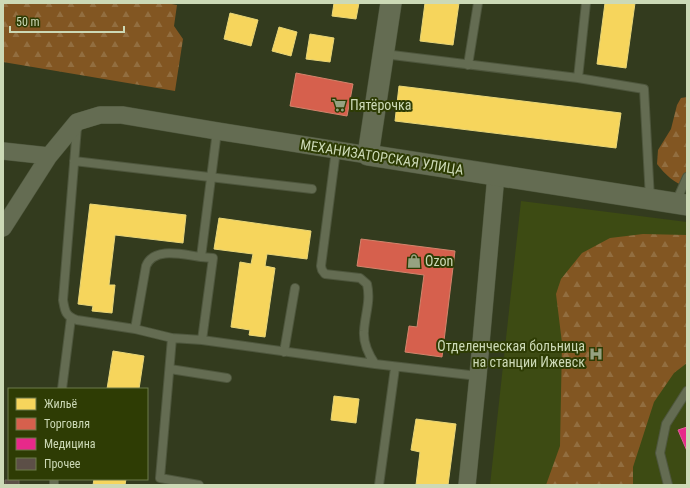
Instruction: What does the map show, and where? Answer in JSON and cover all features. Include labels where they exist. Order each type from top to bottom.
[{"type":"street","points":[[368,155],[391,3]]},
{"type":"street","name":"МЕХАНИЗАТОРСКАЯ УЛИЦА","points":[[78,122],[100,115],[122,115],[682,204]]},
{"type":"street","points":[[3,228],[49,156],[78,122]]},
{"type":"street","points":[[3,151],[49,156]]},
{"type":"street","points":[[467,485],[496,175]]},
{"type":"lane","points":[[468,65],[478,3]]},
{"type":"lane","points":[[578,78],[586,3]]},
{"type":"lane","points":[[383,54],[578,78],[644,89],[650,199]]},
{"type":"lane","points":[[78,122],[63,300],[66,313],[70,318],[172,338],[202,340],[395,368],[478,376]]},
{"type":"lane","points":[[201,257],[217,131]]},
{"type":"lane","points":[[336,150],[321,266],[325,274],[360,278],[367,284],[370,295],[364,340],[370,356],[375,364]]},
{"type":"lane","points":[[74,161],[312,189]]},
{"type":"lane","points":[[682,204],[687,177]]},
{"type":"lane","points":[[135,330],[148,260],[154,256],[167,253],[213,258],[202,340]]},
{"type":"lane","points":[[284,352],[295,288]]},
{"type":"lane","points":[[62,388],[70,318]]},
{"type":"lane","points":[[172,338],[160,478],[198,485]]},
{"type":"lane","points":[[379,485],[395,368]]},
{"type":"lane","points":[[170,369],[227,378]]},
{"type":"lane","points":[[668,485],[660,453],[666,424],[687,391]]},
{"type":"shaded area","name":"Отделенческая больница на станции Ижевск","points":[[521,201],[687,222],[687,485],[490,485]]},
{"type":"green space","points":[[3,3],[166,3],[177,5],[174,26],[183,39],[175,91],[3,62]]},
{"type":"green space","points":[[687,97],[687,186],[674,181],[657,164],[658,150],[671,129],[677,105],[681,98]]},
{"type":"green space","points":[[643,234],[687,235],[687,363],[674,373],[654,402],[633,467],[633,485],[546,485],[560,446],[562,343],[556,294],[561,279],[582,253],[610,238]]},
{"type":"building: Жильё","points":[[334,3],[359,3],[356,19],[332,16]]},
{"type":"building: Жильё","points":[[425,3],[459,3],[453,45],[420,41]]},
{"type":"building: Жильё","points":[[605,3],[635,3],[626,68],[597,64]]},
{"type":"building: Жильё","points":[[230,13],[258,20],[251,46],[224,39]]},
{"type":"building: Жильё","points":[[279,27],[297,32],[291,56],[272,51]]},
{"type":"building: Жильё","points":[[310,34],[334,38],[330,62],[306,59]]},
{"type":"building: Жильё","points":[[399,86],[621,113],[616,148],[395,121]]},
{"type":"building: Жильё","points":[[90,204],[186,215],[183,243],[115,235],[109,285],[115,285],[112,313],[92,311],[93,306],[78,304]]},
{"type":"building: Жильё","points":[[219,218],[311,231],[307,259],[267,254],[265,266],[275,268],[265,337],[249,335],[250,330],[231,327],[240,262],[251,264],[253,254],[214,249]]},
{"type":"building: Жильё","points":[[113,351],[144,356],[139,388],[107,388]]},
{"type":"building: Жильё","points":[[334,396],[359,399],[356,423],[331,420]]},
{"type":"building: Жильё","points":[[416,419],[456,424],[448,485],[416,485],[420,452],[411,450]]},
{"type":"building: Жильё","points":[[94,480],[126,480],[125,485],[93,485]]},
{"type":"building: Торговля","points":[[296,73],[353,84],[347,116],[290,106]]},
{"type":"building: Торговля","points":[[361,239],[455,251],[442,357],[405,352],[409,326],[417,327],[424,275],[357,266]]},
{"type":"building: Медицина","points":[[687,427],[687,451],[678,430]]},
{"type":"building: Прочее","points":[[5,480],[19,480],[19,485],[5,485]]},
{"type":"place","name":"Пятёрочка","points":[[339,105]]},
{"type":"place","name":"Ozon","points":[[414,261]]},
{"type":"place","name":"Отделенческая больница на станции Ижевск","points":[[596,354]]}]
